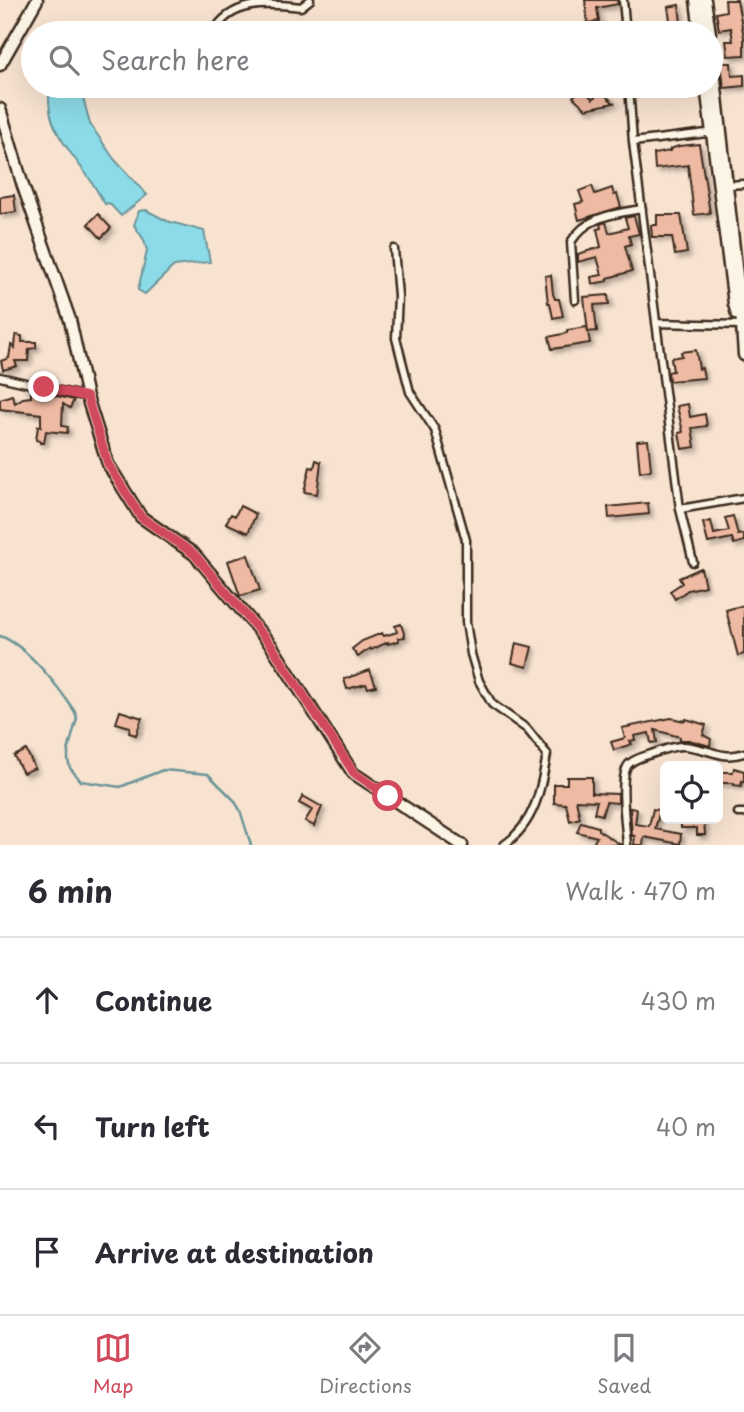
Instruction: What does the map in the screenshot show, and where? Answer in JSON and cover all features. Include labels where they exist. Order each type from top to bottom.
[{"type":"main road","points":[[25,21],[37,0]]},
{"type":"main road","points":[[696,0],[699,21]]},
{"type":"main road","points":[[705,0],[708,21]]},
{"type":"main road","points":[[0,65],[21,28]]},
{"type":"main road","points":[[709,98],[728,185],[743,310],[741,324],[744,355]]},
{"type":"main road","points":[[715,98],[734,304],[741,324]]},
{"type":"main road","points":[[0,109],[4,134],[70,320],[87,397],[108,464],[141,517],[194,554],[263,635],[354,773],[462,845]]},
{"type":"street","points":[[219,21],[249,5],[300,7],[310,0]]},
{"type":"street","points":[[623,0],[625,21]]},
{"type":"street","points":[[630,98],[633,142],[680,509],[693,562]]},
{"type":"street","points":[[633,142],[717,132]]},
{"type":"street","points":[[728,185],[744,184]]},
{"type":"street","points":[[575,300],[571,242],[584,225],[594,219],[642,209]]},
{"type":"street","points":[[394,249],[398,296],[396,338],[410,392],[435,430],[466,540],[466,622],[479,681],[492,704],[527,729],[547,754],[541,793],[528,821],[514,838],[504,845]]},
{"type":"street","points":[[656,323],[741,324]]},
{"type":"street","points":[[0,377],[87,397]]},
{"type":"street","points":[[680,509],[744,498]]},
{"type":"street","points":[[627,845],[624,780],[626,767],[631,762],[666,748],[685,745],[722,757],[744,754]]},
{"type":"water","points":[[83,98],[90,124],[114,159],[147,195],[121,216],[109,203],[105,204],[57,132],[49,99]]},
{"type":"water","points":[[146,210],[167,221],[204,231],[210,262],[174,266],[145,294],[138,290],[147,251],[144,240],[134,225],[139,211]]},
{"type":"building","points":[[585,0],[617,0],[618,4],[597,8],[599,21],[588,21]]},
{"type":"building","points":[[725,0],[737,0],[744,37],[744,55],[728,56],[726,41],[733,41],[731,28],[723,29],[723,21],[717,21],[716,13],[726,11]]},
{"type":"building","points":[[679,5],[681,21],[670,21],[668,7]]},
{"type":"building","points":[[723,63],[731,63],[732,76],[744,75],[744,86],[724,88]]},
{"type":"building","points":[[574,98],[608,98],[614,103],[586,109]]},
{"type":"building","points":[[699,144],[710,213],[694,215],[688,165],[655,169],[654,154],[679,146]]},
{"type":"building","points":[[592,186],[595,194],[612,188],[621,207],[579,220],[575,204],[583,202],[579,191]]},
{"type":"building","points":[[14,195],[16,212],[0,214],[0,197]]},
{"type":"building","points":[[98,214],[111,228],[101,238],[88,224]]},
{"type":"building","points":[[657,215],[681,215],[687,253],[675,255],[672,237],[652,237],[651,225],[657,225]]},
{"type":"building","points":[[634,216],[639,234],[629,236],[631,244],[625,246],[632,271],[592,284],[591,277],[602,275],[597,257],[578,262],[578,254],[601,247],[597,229],[601,228],[600,224],[606,222],[609,233],[628,228],[625,218]]},
{"type":"building","points":[[551,275],[553,294],[555,299],[559,299],[563,316],[553,318],[548,303],[545,276]]},
{"type":"building","points":[[608,295],[609,304],[594,305],[597,331],[588,332],[584,297]]},
{"type":"building","points":[[587,327],[590,343],[552,349],[549,337],[567,333],[567,330]]},
{"type":"building","points":[[16,335],[22,336],[22,342],[36,342],[36,348],[29,349],[28,361],[15,361],[17,366],[3,370],[1,361],[9,358],[11,345],[15,348]]},
{"type":"building","points":[[696,350],[699,369],[702,368],[704,378],[669,381],[668,372],[673,371],[671,358],[682,356],[681,352]]},
{"type":"building","points":[[31,390],[74,400],[70,408],[63,404],[62,426],[68,427],[67,433],[46,431],[44,443],[40,443],[36,440],[38,426],[41,427],[41,414],[0,409],[0,399],[12,395],[15,403],[31,397]]},
{"type":"building","points":[[688,404],[690,417],[705,414],[707,426],[692,428],[695,447],[682,449],[679,433],[683,432],[677,406]]},
{"type":"building","points":[[648,440],[651,470],[640,472],[637,441]]},
{"type":"building","points":[[316,460],[321,462],[317,494],[304,492],[310,467],[314,468]]},
{"type":"building","points":[[648,503],[649,514],[609,518],[608,507]]},
{"type":"building","points":[[240,506],[256,514],[248,533],[226,523],[231,514],[235,516]]},
{"type":"building","points":[[733,516],[738,535],[744,534],[744,541],[734,544],[732,538],[708,543],[703,523],[711,521],[714,534],[729,531],[725,518]]},
{"type":"building","points":[[248,555],[260,590],[240,596],[228,561]]},
{"type":"building","points":[[701,568],[705,586],[688,590],[675,599],[670,591],[682,583],[679,578]]},
{"type":"building","points":[[744,605],[744,654],[738,656],[726,610]]},
{"type":"building","points":[[401,624],[405,637],[398,638],[399,641],[388,642],[371,650],[370,648],[358,657],[352,649],[362,641],[382,633],[384,636],[397,632],[395,626]]},
{"type":"building","points":[[516,643],[532,647],[527,667],[512,663]]},
{"type":"building","points":[[370,670],[376,686],[368,688],[366,684],[347,689],[344,679]]},
{"type":"building","points":[[120,711],[142,718],[136,735],[129,733],[130,727],[116,723]]},
{"type":"building","points":[[671,718],[706,725],[703,735],[711,739],[710,746],[680,740],[680,737],[655,730],[657,742],[651,743],[649,733],[634,736],[635,740],[630,741],[632,744],[614,750],[611,742],[625,738],[622,728]]},
{"type":"building","points":[[26,750],[35,768],[23,773],[14,756]]},
{"type":"building","points":[[734,768],[744,771],[744,782],[742,781],[741,786],[723,783],[723,772],[733,772]]},
{"type":"building","points":[[567,777],[592,777],[592,793],[618,794],[618,803],[606,802],[602,815],[594,813],[597,801],[576,800],[580,818],[570,821],[566,804],[554,803],[554,784],[567,784]]},
{"type":"building","points":[[303,796],[322,807],[314,826],[305,821],[312,810],[299,803]]},
{"type":"building","points":[[630,808],[637,809],[635,824],[649,826],[653,809],[660,810],[655,829],[681,834],[680,844],[644,837],[643,845],[634,845],[635,836],[632,836]]},
{"type":"building","points":[[581,822],[598,827],[598,830],[621,845],[593,843],[597,837],[577,832]]},
{"type":"building","points":[[681,824],[704,824],[705,835],[697,835],[697,828],[681,828]]},
{"type":"waterway","points":[[0,636],[32,658],[75,712],[77,718],[68,760],[70,768],[81,781],[120,787],[163,770],[208,774],[234,800],[251,845]]},
{"type":"route","points":[[44,387],[87,397],[108,464],[141,517],[194,554],[271,645],[354,773],[388,796]]}]
